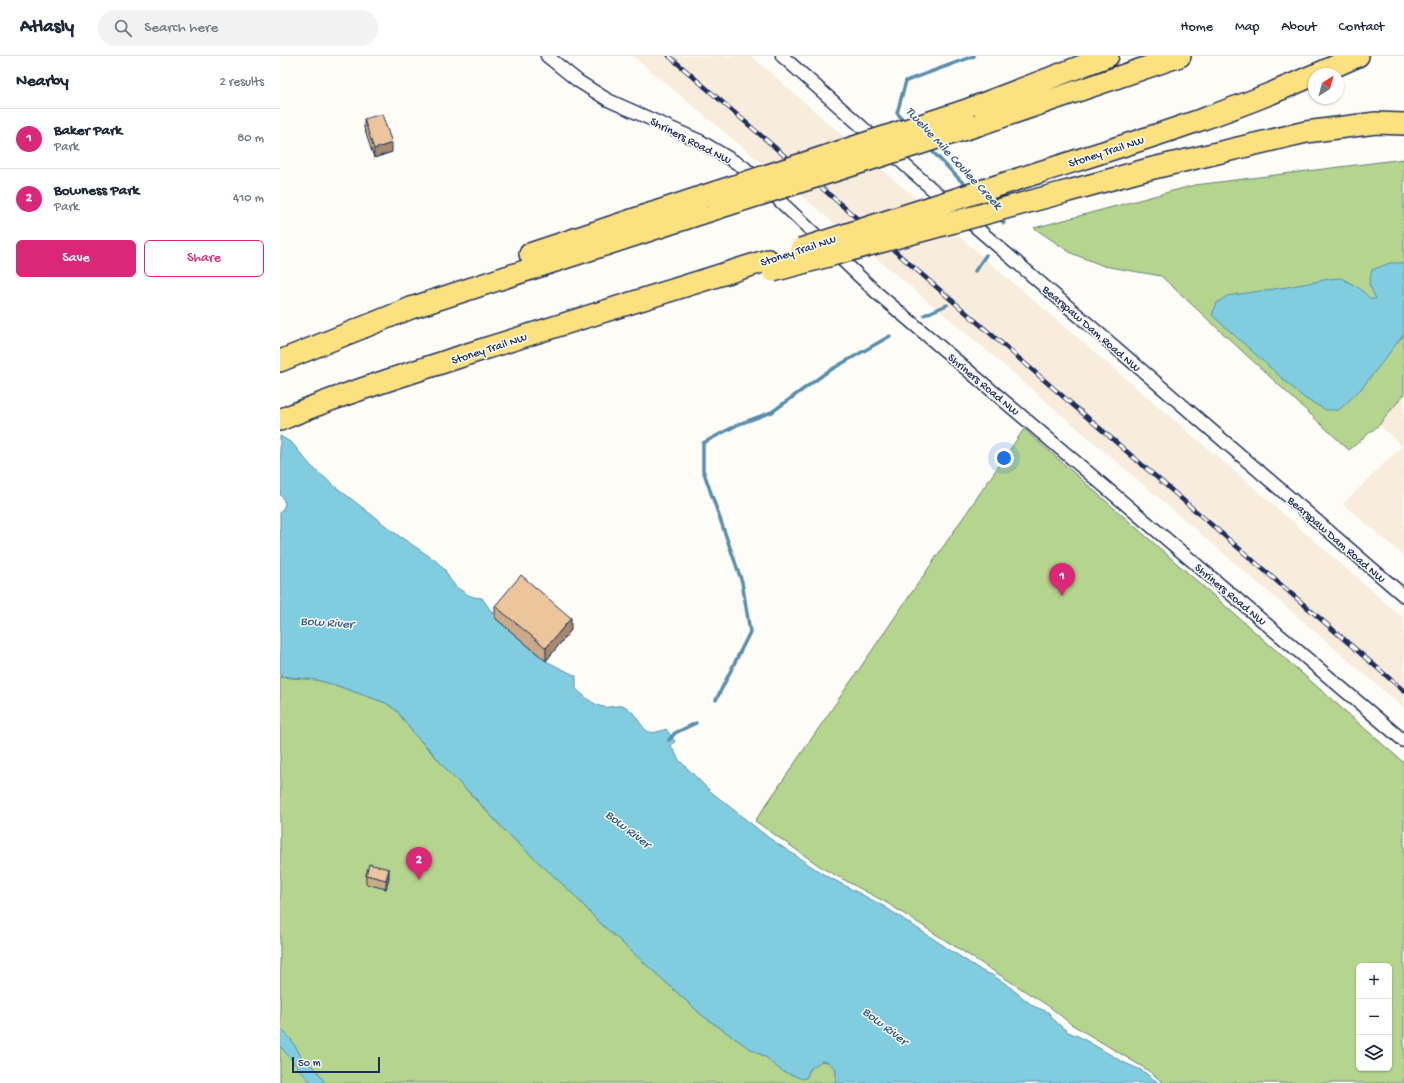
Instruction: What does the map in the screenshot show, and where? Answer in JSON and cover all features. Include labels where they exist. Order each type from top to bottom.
[{"type":"highway","points":[[971,118],[1108,56]]},
{"type":"highway","points":[[280,361],[411,308],[711,202],[971,118],[1180,56]]},
{"type":"highway","points":[[1331,68],[1358,56]]},
{"type":"highway","name":"Stoney Trail NW","points":[[280,420],[368,386],[549,329],[770,265],[1040,172],[1186,126],[1272,94],[1308,78]]},
{"type":"highway","points":[[770,265],[1065,192],[1144,170],[1306,132],[1376,123],[1404,124]]},
{"type":"street","name":"Shriners Road NW","points":[[547,56],[578,82],[608,100],[700,141],[745,168],[876,293],[1404,741]]},
{"type":"street","name":"Bearspaw Dam Road NW","points":[[782,56],[1016,262],[1404,596]]},
{"type":"shaded area","points":[[633,56],[751,56],[1404,619],[1404,708],[977,342]]},
{"type":"shaded area","points":[[1404,394],[1404,556],[1343,504],[1402,446],[1379,425]]},
{"type":"green space","points":[[1404,159],[1404,394],[1379,425],[1349,450],[1161,276],[1104,266],[1071,253],[1034,228],[1195,185]]},
{"type":"green space","points":[[1024,429],[1404,763],[1404,1083],[1164,1083],[1146,1069],[1071,1024],[1050,1007],[887,903],[824,869],[755,821]]},
{"type":"green space","points":[[280,677],[317,680],[338,686],[386,703],[397,711],[414,734],[506,832],[573,894],[597,920],[703,1016],[746,1046],[767,1058],[774,1065],[806,1078],[810,1070],[816,1064],[821,1061],[828,1062],[836,1069],[836,1080],[834,1083],[280,1083]]},
{"type":"water","points":[[1390,263],[1404,263],[1404,334],[1362,388],[1339,410],[1326,410],[1304,398],[1212,315],[1217,303],[1227,296],[1330,279],[1341,278],[1359,288],[1371,299],[1376,299],[1369,284],[1372,270]]},
{"type":"water","name":"Bow River","points":[[280,436],[292,443],[311,466],[332,484],[399,536],[435,560],[445,570],[456,587],[468,595],[482,598],[496,618],[546,661],[576,676],[576,689],[589,700],[596,705],[604,707],[626,707],[649,732],[659,732],[666,729],[675,741],[671,746],[679,760],[710,791],[769,838],[823,874],[885,907],[982,971],[992,975],[1006,984],[1033,1006],[1048,1012],[1057,1023],[1068,1032],[1141,1070],[1159,1083],[834,1083],[836,1080],[836,1069],[828,1062],[822,1061],[810,1069],[806,1078],[803,1079],[784,1072],[767,1058],[746,1046],[703,1016],[597,920],[573,894],[506,832],[476,799],[450,774],[431,751],[414,734],[397,711],[386,703],[338,686],[317,680],[280,676],[280,513],[285,504],[280,495]]},
{"type":"water","points":[[280,1028],[290,1038],[303,1059],[317,1070],[325,1083],[312,1083],[280,1046]]},
{"type":"building","points":[[382,114],[392,143],[374,149],[364,119]]},
{"type":"building","points":[[521,575],[571,618],[546,648],[495,606]]},
{"type":"building","points":[[369,864],[389,869],[386,880],[366,875]]},
{"type":"waterway","name":"Twelve Mile Coulee Creek","points":[[906,123],[897,113],[906,81],[974,56]]},
{"type":"waterway","name":"Twelve Mile Coulee Creek","points":[[929,148],[968,188]]},
{"type":"waterway","name":"Twelve Mile Coulee Creek","points":[[998,217],[1004,223]]},
{"type":"waterway","points":[[975,271],[986,255]]},
{"type":"waterway","points":[[924,315],[947,305]]},
{"type":"waterway","points":[[716,700],[750,632],[742,582],[703,470],[703,443],[739,424],[772,412],[827,372],[890,336]]},
{"type":"waterway","points":[[669,740],[675,733],[696,723]]},
{"type":"railway","points":[[669,56],[1404,691]]},
{"type":"place","name":"Baker Park","points":[[1062,596]]},
{"type":"place","name":"Bowness Park","points":[[419,880]]}]
